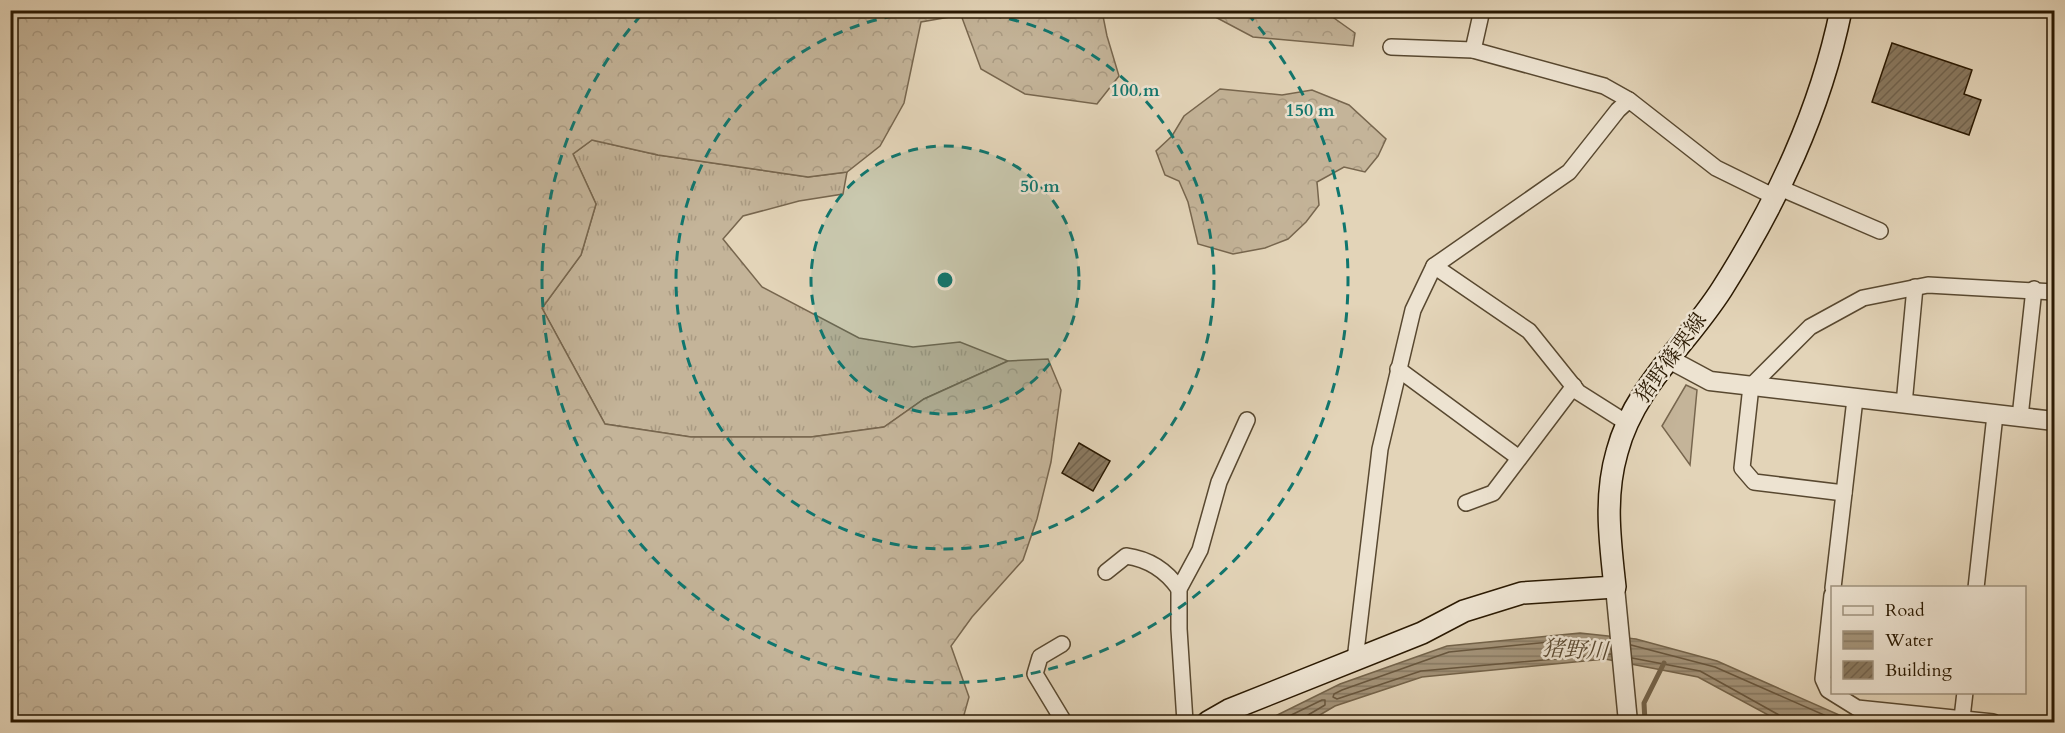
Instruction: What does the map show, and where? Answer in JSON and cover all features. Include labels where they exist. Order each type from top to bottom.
[{"type":"main road","name":"猪野篠栗線","points":[[1615,587],[1608,520],[1608,496],[1617,450],[1627,423],[1646,389],[1721,290],[1777,193],[1806,132],[1841,10]]},
{"type":"main road","points":[[1208,723],[1229,710],[1422,633],[1464,611],[1522,593],[1615,587]]},
{"type":"street","points":[[1473,50],[1482,10]]},
{"type":"street","points":[[1391,47],[1473,50],[1604,86],[1629,100],[1716,168],[1880,231]]},
{"type":"street","points":[[1355,660],[1376,479],[1398,369],[1413,310],[1434,266],[1569,172],[1629,100]]},
{"type":"street","points":[[1434,266],[1529,331],[1578,392],[1627,423]]},
{"type":"street","points":[[1844,493],[1754,482],[1742,468],[1751,386],[1810,327],[1863,298],[1928,285],[2034,289],[2055,292]]},
{"type":"street","points":[[1904,404],[1915,287]]},
{"type":"street","points":[[2020,417],[2034,289]]},
{"type":"street","points":[[1669,359],[1710,381],[2055,421]]},
{"type":"street","points":[[1398,369],[1519,458]]},
{"type":"street","points":[[1466,503],[1493,493],[1574,386]]},
{"type":"street","points":[[1833,586],[1855,399]]},
{"type":"street","points":[[1976,586],[1995,414]]},
{"type":"street","points":[[1185,723],[1179,589],[1200,550],[1219,482],[1247,420]]},
{"type":"street","points":[[1106,572],[1126,556],[1142,558],[1171,578],[1179,589]]},
{"type":"street","points":[[1615,587],[1628,723]]},
{"type":"street","points":[[1831,612],[1823,679],[1831,692]]},
{"type":"street","points":[[1062,644],[1040,657],[1035,674],[1064,723]]},
{"type":"street","points":[[1834,694],[1857,708],[1993,723]]},
{"type":"street","points":[[1962,718],[1965,694]]},
{"type":"green space","points":[[10,11],[1102,11],[1119,76],[1097,104],[1025,94],[981,69],[961,15],[921,22],[904,103],[880,146],[847,172],[808,177],[658,155],[592,140],[573,154],[596,204],[581,255],[542,308],[605,424],[691,437],[811,437],[884,427],[924,399],[1008,361],[1048,359],[1061,390],[1051,462],[1037,519],[1023,560],[972,617],[951,646],[969,697],[962,722],[11,722]]},
{"type":"green space","points":[[1204,11],[1324,11],[1355,33],[1353,46],[1253,37]]},
{"type":"green space","points":[[1220,89],[1282,95],[1312,90],[1349,105],[1386,139],[1378,156],[1365,172],[1344,167],[1317,182],[1319,205],[1306,222],[1288,239],[1265,248],[1233,254],[1198,244],[1188,202],[1179,181],[1165,175],[1156,151],[1172,136],[1184,116]]},
{"type":"green space","points":[[592,140],[658,155],[808,177],[847,172],[843,194],[799,201],[743,216],[723,239],[762,287],[859,338],[913,347],[960,342],[1008,361],[924,399],[884,427],[811,437],[691,437],[605,424],[542,308],[581,255],[596,204],[573,154]]},
{"type":"green space","points":[[1686,385],[1697,390],[1690,465],[1662,426]]},
{"type":"water","name":"猪野川","points":[[1580,633],[1636,639],[1717,661],[1855,722],[1781,722],[1698,677],[1605,659],[1422,677],[1335,706],[1308,722],[1263,722],[1340,684],[1447,646]]},
{"type":"building","points":[[1892,43],[1972,70],[1964,94],[1981,100],[1969,135],[1872,102]]},
{"type":"building","points":[[1079,443],[1110,461],[1093,491],[1062,473]]},
{"type":"waterway","points":[[1645,722],[1644,703],[1664,663]]}]
